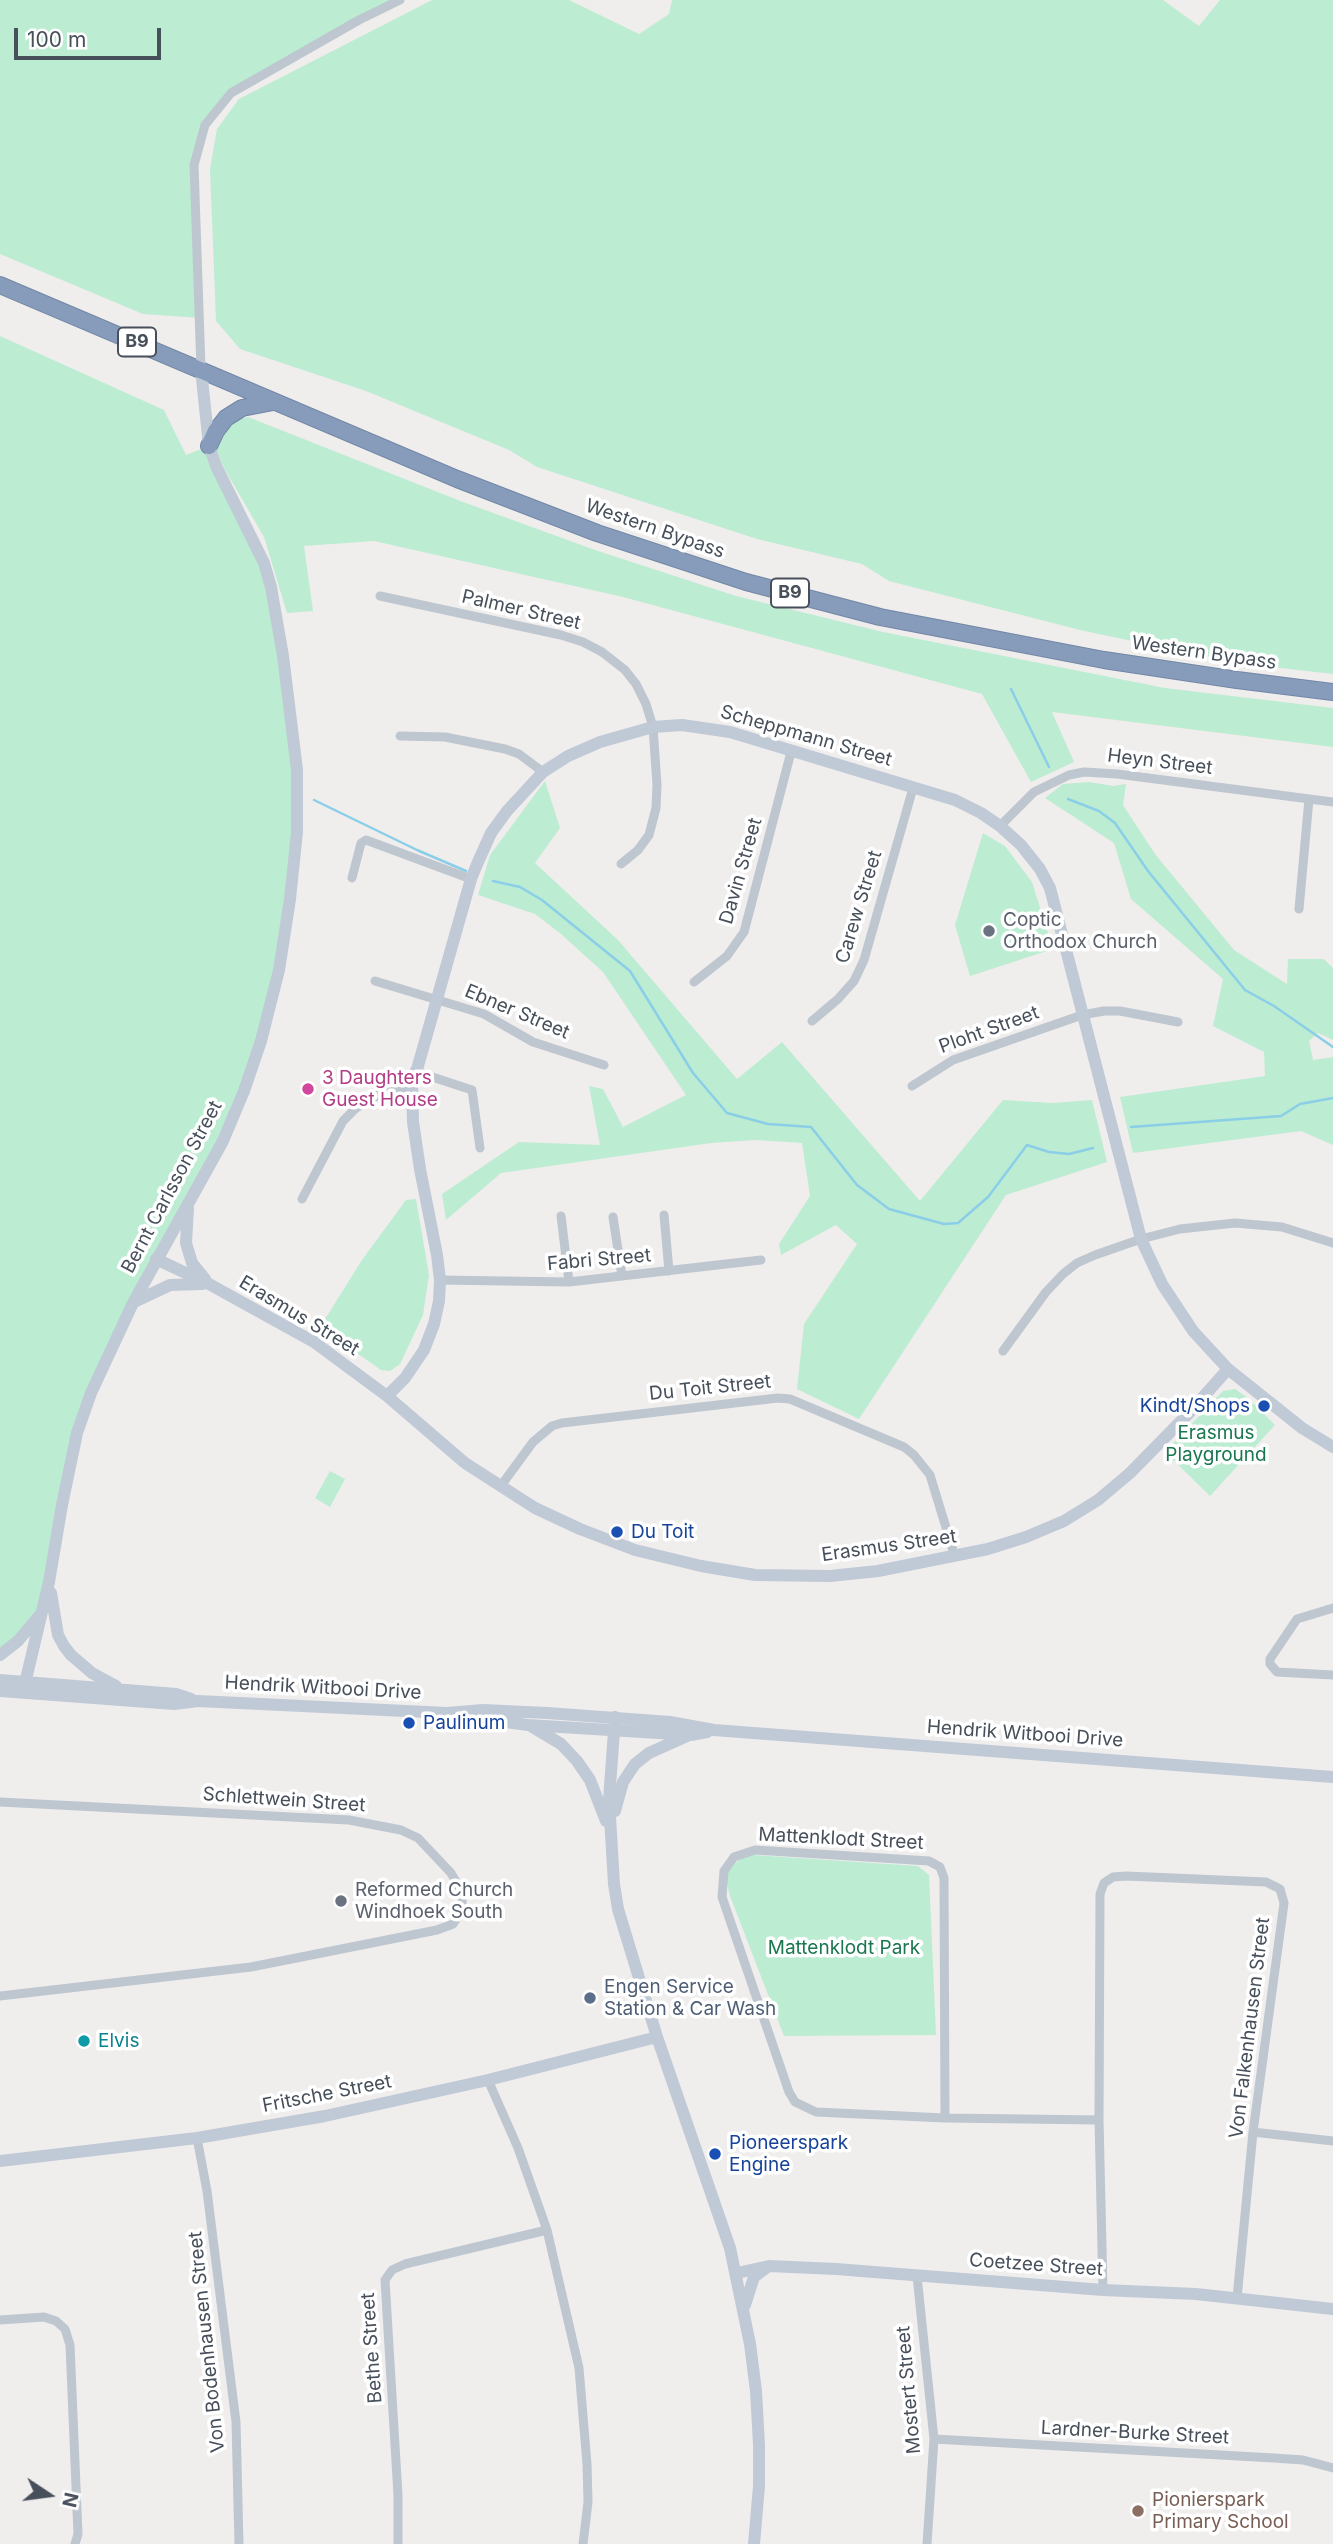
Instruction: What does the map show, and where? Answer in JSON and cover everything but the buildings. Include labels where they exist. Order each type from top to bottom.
[{"type":"highway","name":"Western Bypass","points":[[0,285],[457,479],[597,533],[746,582],[880,617],[1104,660],[1333,692]]},
{"type":"highway","points":[[209,446],[216,430],[226,418],[242,408],[273,401]]},
{"type":"street","points":[[201,369],[194,165],[205,125],[231,93],[359,20],[400,0]]},
{"type":"street","name":"Bernt Carlsson Street","points":[[25,1687],[49,1582],[77,1433],[91,1393],[133,1303],[223,1141],[244,1091],[261,1041],[279,970],[290,899],[297,832],[297,770],[283,656],[271,587],[254,539],[217,468],[209,446],[201,369]]},
{"type":"street","name":"Palmer Street","points":[[380,596],[561,635],[602,652],[625,670],[636,684],[653,727],[657,785],[653,826],[638,850],[621,864]]},
{"type":"street","name":"Scheppmann Street","points":[[387,1396],[405,1378],[424,1350],[434,1324],[440,1280],[413,1122],[412,1087],[414,1072],[471,879],[491,833],[507,811],[544,772],[568,755],[600,741],[653,727],[682,725],[710,728],[955,800],[981,813],[1021,845],[1040,869],[1050,888],[1141,1239],[1176,1307],[1193,1331],[1228,1369],[1302,1428],[1333,1447]]},
{"type":"street","points":[[400,736],[445,737],[505,750],[519,754],[544,772]]},
{"type":"street","name":"Davin Street","points":[[694,982],[727,956],[744,932],[791,752]]},
{"type":"street","name":"Heyn Street","points":[[1000,826],[1034,792],[1069,775],[1084,772],[1333,802]]},
{"type":"street","name":"Carew Street","points":[[812,1021],[854,981],[864,960],[913,788]]},
{"type":"street","points":[[1299,909],[1309,799]]},
{"type":"street","points":[[352,878],[361,843],[366,840],[471,879]]},
{"type":"street","name":"Ebner Street","points":[[375,981],[495,1018],[533,1042],[604,1065]]},
{"type":"street","name":"Ploht Street","points":[[912,1086],[953,1060],[1082,1015],[1120,1011],[1178,1022]]},
{"type":"street","points":[[414,1072],[472,1090],[480,1148]]},
{"type":"street","points":[[302,1199],[349,1114],[369,1099],[386,1091],[412,1087]]},
{"type":"street","points":[[189,1202],[186,1243],[195,1268],[209,1284]]},
{"type":"street","points":[[664,1215],[669,1271]]},
{"type":"street","points":[[561,1216],[569,1282]]},
{"type":"street","points":[[613,1217],[622,1276]]},
{"type":"street","points":[[1003,1351],[1046,1292],[1063,1274],[1095,1255],[1141,1239],[1180,1229],[1235,1223],[1282,1227],[1333,1243]]},
{"type":"street","name":"Erasmus Street","points":[[156,1259],[209,1284],[314,1342],[387,1396],[444,1446],[500,1487],[557,1519],[635,1550],[681,1562],[745,1573],[787,1577],[851,1575],[955,1557],[1026,1537],[1071,1517],[1098,1500],[1130,1473],[1228,1369]]},
{"type":"street","name":"Fabri Street","points":[[440,1280],[569,1282],[761,1260]]},
{"type":"street","points":[[133,1303],[170,1285],[189,1282],[209,1284]]},
{"type":"street","name":"Du Toit Street","points":[[500,1487],[542,1432],[562,1423],[778,1398],[790,1399],[904,1447],[914,1455],[930,1475],[955,1557]]},
{"type":"street","points":[[49,1582],[58,1635],[64,1646],[92,1673],[124,1690]]},
{"type":"street","points":[[1333,1608],[1297,1619],[1270,1664],[1277,1671],[1333,1675]]},
{"type":"street","points":[[0,1655],[18,1641],[43,1610]]},
{"type":"street","name":"Hendrik Witbooi Drive","points":[[0,1680],[25,1687],[174,1704],[198,1701],[447,1713],[483,1710],[614,1723],[691,1735],[714,1730]]},
{"type":"street","name":"Hendrik Witbooi Drive","points":[[0,1691],[25,1687],[124,1690],[176,1694],[198,1701]]},
{"type":"street","name":"Hendrik Witbooi Drive","points":[[447,1713],[528,1725],[670,1722],[714,1730],[1333,1777]]},
{"type":"street","points":[[614,1723],[609,1800],[618,1909],[657,2037],[730,2248],[744,2308],[756,2390],[759,2445],[754,2544]]},
{"type":"street","points":[[528,1725],[561,1744],[577,1761],[594,1790],[610,1834]]},
{"type":"street","points":[[610,1834],[617,1799],[627,1773],[649,1753],[691,1735]]},
{"type":"street","name":"Schlettwein Street","points":[[0,1802],[349,1820],[401,1830],[418,1838],[452,1873],[462,1892],[462,1911],[453,1924],[437,1930],[251,1967],[0,1996]]},
{"type":"street","name":"Mattenklodt Street","points":[[945,2118],[944,1878],[940,1867],[929,1861],[755,1850],[734,1857],[724,1871],[722,1897],[789,2092],[795,2102],[816,2112],[945,2118],[1099,2120]]},
{"type":"street","name":"Von Falkenhausen Street","points":[[1103,2290],[1099,2120],[1100,1894],[1104,1883],[1113,1877],[1126,1876],[1266,1882],[1280,1889],[1284,1903],[1253,2132],[1237,2298]]},
{"type":"street","name":"Fritsche Street","points":[[0,2161],[197,2138],[325,2116],[488,2080],[657,2037]]},
{"type":"street","points":[[488,2080],[527,2172],[547,2230],[579,2368],[588,2502],[583,2544]]},
{"type":"street","points":[[1253,2132],[1333,2141]]},
{"type":"street","name":"Von Bodenhausen Street","points":[[197,2138],[212,2229],[234,2409],[239,2475],[239,2544]]},
{"type":"street","name":"Bethe Street","points":[[398,2544],[386,2280],[392,2270],[405,2264],[547,2230]]},
{"type":"street","points":[[730,2248],[749,2262],[769,2266]]},
{"type":"street","points":[[744,2308],[754,2277],[769,2266]]},
{"type":"street","name":"Coetzee Street","points":[[737,2273],[769,2266],[1237,2298],[1333,2309]]},
{"type":"street","name":"Mostert Street","points":[[917,2276],[934,2439],[926,2544]]},
{"type":"street","points":[[0,2320],[44,2317],[56,2321],[65,2329],[70,2345],[78,2534],[75,2544]]},
{"type":"street","name":"Lardner-Burke Street","points":[[934,2439],[1303,2460],[1333,2468]]},
{"type":"green space","points":[[0,0],[400,0],[231,93],[205,125],[194,165],[200,318],[143,314],[0,254]]},
{"type":"green space","points":[[432,0],[569,0],[639,34],[669,14],[672,0],[1163,0],[1199,26],[1220,0],[1333,0],[1333,674],[1237,663],[1080,630],[889,581],[862,564],[757,539],[537,467],[509,450],[366,391],[240,349],[216,321],[210,169],[217,129],[239,99]]},
{"type":"green space","points":[[0,336],[164,410],[186,455],[209,446],[264,563],[297,770],[290,899],[244,1091],[91,1393],[43,1610],[0,1655]]},
{"type":"green space","points":[[248,417],[463,502],[595,550],[736,596],[883,632],[1165,688],[1333,708],[1333,747],[1052,712],[1074,762],[1031,782],[982,694],[623,597],[374,541],[304,546],[313,611],[287,613],[264,537],[224,468],[217,450],[219,438],[226,428],[234,421]]},
{"type":"green space","points":[[545,781],[560,828],[535,863],[618,940],[737,1079],[782,1042],[920,1201],[1003,1100],[1053,1103],[1092,1100],[1107,1162],[1006,1195],[859,1419],[797,1389],[804,1324],[857,1244],[836,1225],[781,1255],[779,1244],[810,1196],[802,1143],[756,1140],[711,1143],[501,1173],[446,1220],[442,1194],[519,1142],[600,1145],[589,1086],[603,1089],[623,1127],[686,1095],[603,972],[535,914],[478,895],[490,855]]},
{"type":"green space","points":[[1089,782],[1113,786],[1126,784],[1123,805],[1155,854],[1234,950],[1287,984],[1288,959],[1324,959],[1333,968],[1333,1040],[1318,1033],[1309,1041],[1313,1060],[1333,1057],[1333,1145],[1301,1131],[1133,1153],[1120,1097],[1265,1076],[1264,1052],[1213,1026],[1223,979],[1131,899],[1114,843],[1045,798],[1063,784]]},
{"type":"green space","points":[[983,833],[1005,846],[1032,882],[1053,949],[970,976],[955,925]]},
{"type":"green space","points":[[416,1199],[429,1275],[423,1315],[400,1364],[390,1371],[381,1370],[320,1327],[362,1260],[406,1200]]},
{"type":"green space","name":"Erasmus Playground","points":[[1235,1389],[1275,1425],[1210,1496],[1165,1452],[1223,1391]]},
{"type":"green space","points":[[330,1471],[345,1479],[330,1507],[315,1498]]},
{"type":"green space","name":"Mattenklodt Park","points":[[753,1855],[918,1866],[929,1875],[936,2035],[784,2036],[730,1896],[724,1871],[744,1857]]},
{"type":"waterway","points":[[1011,689],[1049,767]]},
{"type":"waterway","points":[[1068,799],[1099,811],[1115,823],[1148,871],[1245,990],[1274,1006],[1333,1047]]},
{"type":"waterway","points":[[314,800],[466,871]]},
{"type":"waterway","points":[[493,881],[520,887],[542,900],[630,971],[693,1073],[727,1113],[768,1124],[811,1127],[857,1185],[889,1209],[944,1224],[958,1223],[988,1197],[1027,1145],[1049,1152],[1069,1154],[1093,1148]]},
{"type":"waterway","points":[[1131,1127],[1281,1116],[1300,1104],[1333,1098]]},
{"type":"place","name":"Coptic Orthodox Church","points":[[989,931]]},
{"type":"place","name":"3 Daughters Guest House","points":[[308,1089]]},
{"type":"place","name":"Kindt/Shops","points":[[1264,1406]]},
{"type":"place","name":"Du Toit","points":[[617,1532]]},
{"type":"place","name":"Paulinum","points":[[409,1723]]},
{"type":"place","name":"Reformed Church Windhoek South","points":[[341,1901]]},
{"type":"place","name":"Engen Service Station & Car Wash","points":[[590,1998]]},
{"type":"place","name":"Elvis","points":[[84,2041]]},
{"type":"place","name":"Pioneerspark Engine","points":[[715,2154]]},
{"type":"place","name":"Pionierspark Primary School","points":[[1138,2511]]}]
